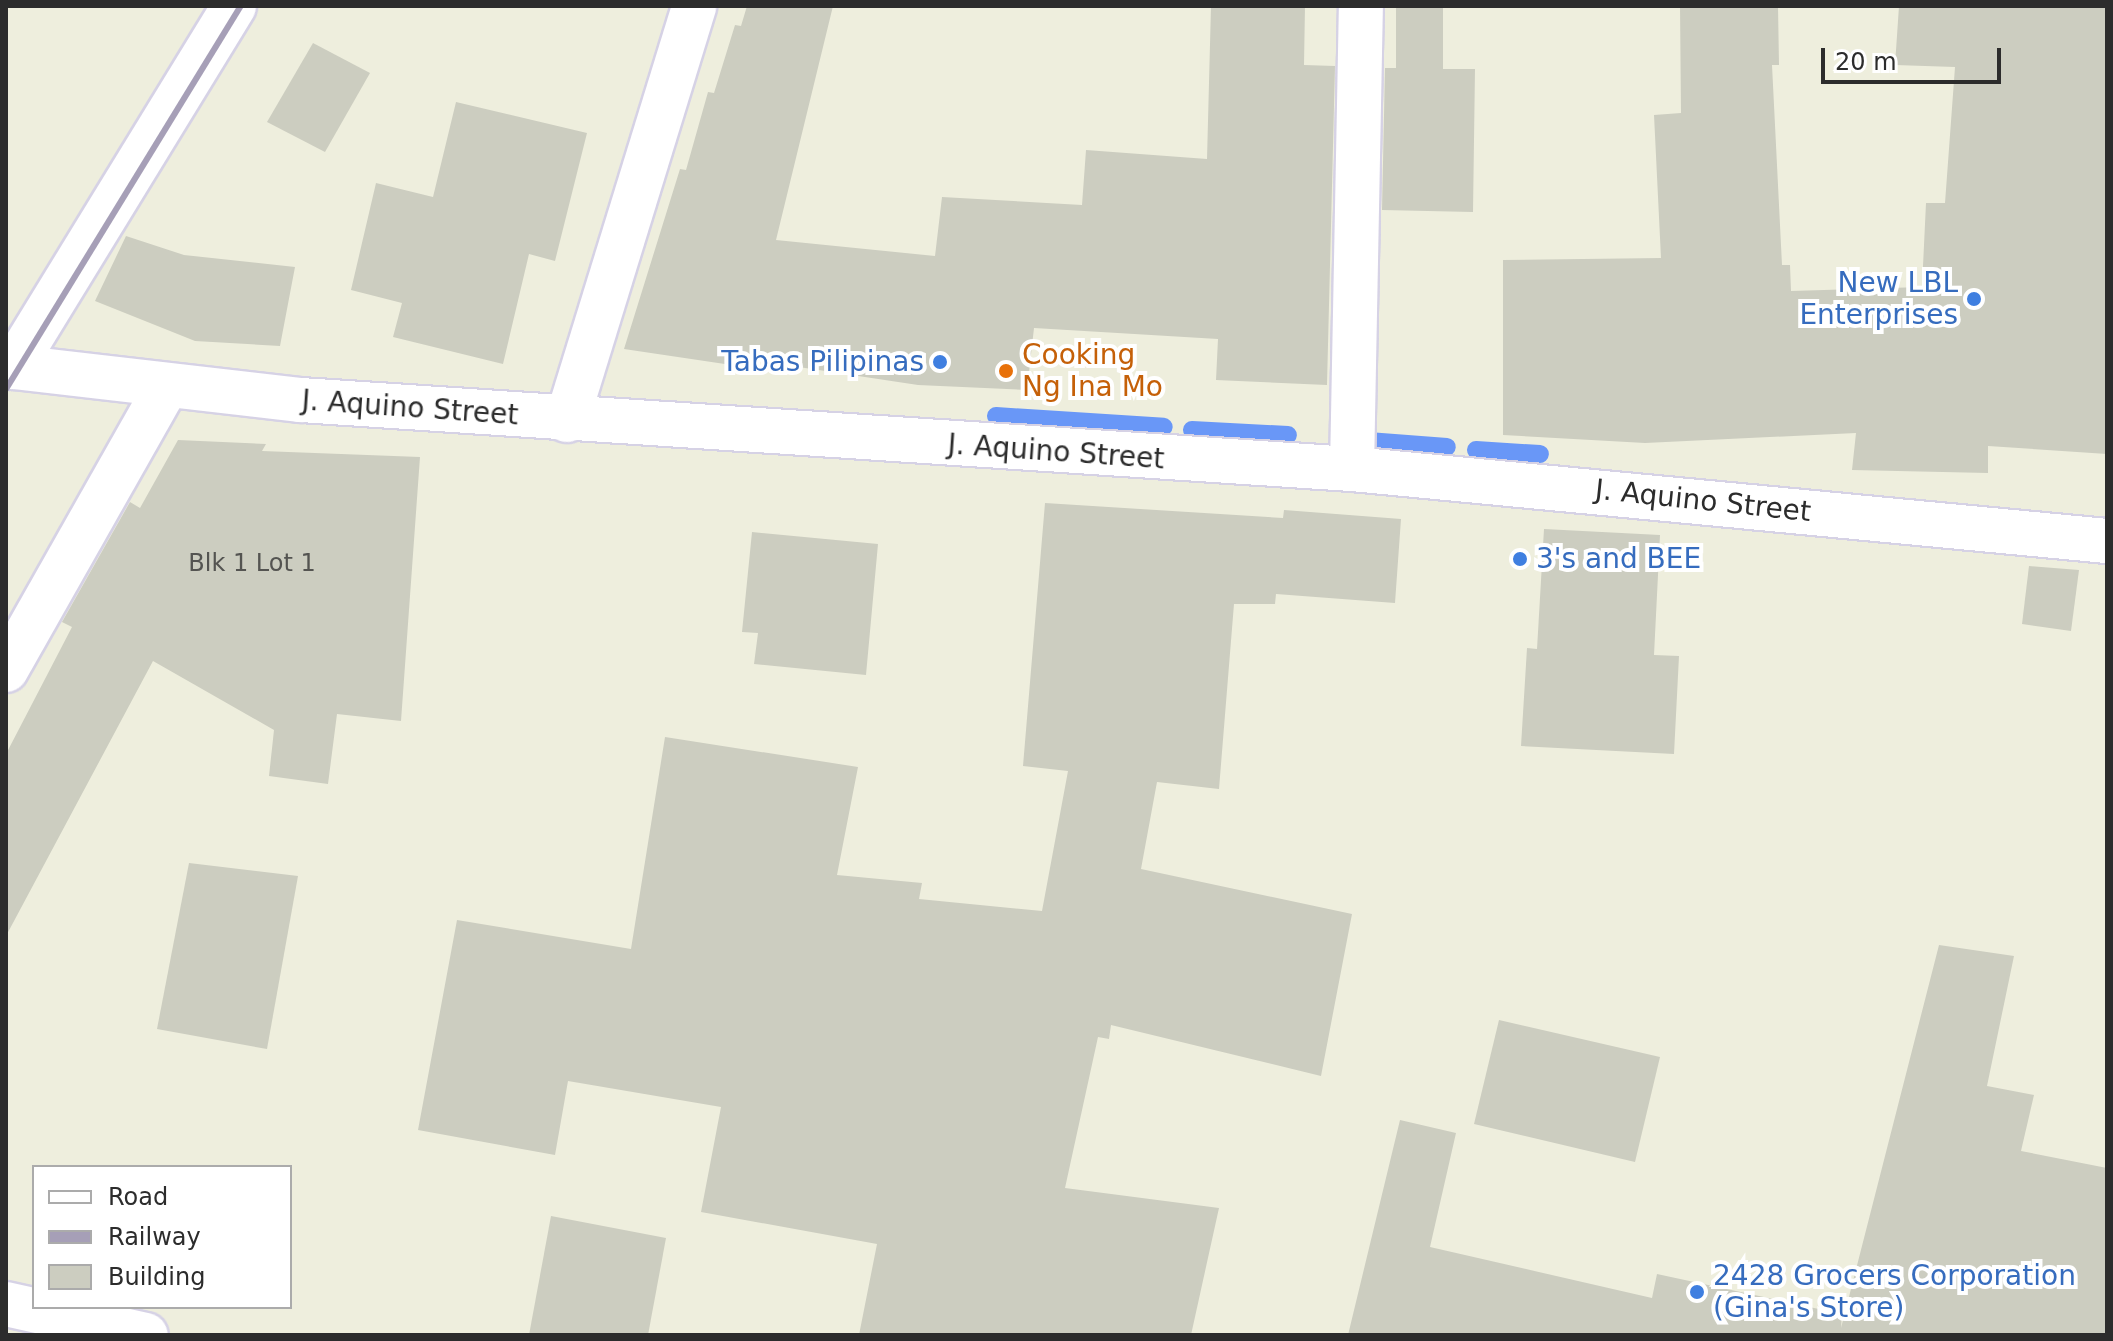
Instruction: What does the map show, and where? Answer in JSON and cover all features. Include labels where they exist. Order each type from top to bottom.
[{"type":"street","points":[[9,366],[234,6]]},
{"type":"street","points":[[567,420],[694,6]]},
{"type":"street","points":[[1352,469],[1361,6]]},
{"type":"street","name":"J. Aquino Street","points":[[9,366],[165,389],[567,420],[1352,469],[2107,541]]},
{"type":"street","points":[[6,670],[165,389]]},
{"type":"street","points":[[6,1304],[146,1335]]},
{"type":"building","points":[[747,6],[833,6],[776,240],[935,256],[942,197],[1082,205],[1086,150],[1207,159],[1211,6],[1305,6],[1304,65],[1335,66],[1327,385],[1216,380],[1218,339],[1034,328],[1027,390],[918,385],[746,359],[745,367],[624,349],[680,169],[686,170],[708,92],[714,93],[735,25],[741,26]]},
{"type":"building","points":[[1396,6],[1443,6],[1443,69],[1475,69],[1473,212],[1382,210],[1385,68],[1396,68]]},
{"type":"building","points":[[1680,6],[1778,6],[1779,65],[1772,65],[1782,265],[1790,265],[1791,291],[1922,287],[1926,203],[1945,203],[1955,67],[1895,65],[1899,6],[2107,6],[2107,454],[1988,446],[1988,473],[1852,470],[1856,433],[1645,443],[1503,435],[1503,260],[1661,258],[1654,115],[1681,113]]},
{"type":"building","points":[[313,43],[370,73],[325,152],[267,122]]},
{"type":"building","points":[[456,102],[587,133],[555,261],[529,254],[503,364],[393,337],[402,303],[351,290],[376,183],[433,197]]},
{"type":"building","points":[[126,236],[184,255],[295,267],[280,346],[195,341],[95,301]]},
{"type":"building","points":[[178,440],[266,444],[262,451],[420,457],[401,721],[337,714],[328,784],[269,776],[274,730],[153,661],[6,936],[6,754],[72,627],[62,622],[130,502],[140,508]]},
{"type":"building","points":[[1045,503],[1283,518],[1284,510],[1401,519],[1395,603],[1276,594],[1275,604],[1234,604],[1219,789],[1157,782],[1141,869],[1352,914],[1321,1076],[1111,1025],[1109,1039],[1098,1037],[1065,1188],[1219,1208],[1191,1335],[859,1335],[877,1244],[701,1212],[721,1107],[568,1081],[555,1155],[418,1130],[457,920],[631,949],[665,737],[858,767],[837,875],[922,883],[919,899],[1042,911],[1068,771],[1023,766]]},
{"type":"building","points":[[1544,529],[1660,535],[1654,655],[1679,656],[1674,754],[1521,746],[1527,648],[1537,649]]},
{"type":"building","points":[[752,532],[878,544],[866,675],[754,664],[758,633],[742,632]]},
{"type":"building","points":[[2029,566],[2079,570],[2071,631],[2022,624]]},
{"type":"building","points":[[189,863],[298,876],[267,1049],[157,1029]]},
{"type":"building","points":[[1939,945],[2014,956],[1987,1086],[2034,1095],[2021,1151],[2107,1168],[2107,1335],[1348,1335],[1400,1120],[1456,1133],[1430,1247],[1652,1298],[1657,1274],[1842,1314],[1841,1328]]},
{"type":"building","points":[[1499,1020],[1660,1057],[1635,1162],[1474,1124]]},
{"type":"building","points":[[551,1216],[666,1238],[648,1335],[529,1335]]},
{"type":"waterway","points":[[996,416],[1164,427]]},
{"type":"waterway","points":[[1192,430],[1288,435]]},
{"type":"waterway","points":[[1368,441],[1447,447]]},
{"type":"waterway","points":[[1476,450],[1540,454]]},
{"type":"railway","points":[[6,389],[241,6]]},
{"type":"place","name":"New LBL Enterprises","points":[[1974,299]]},
{"type":"place","name":"Tabas Pilipinas","points":[[940,362]]},
{"type":"place","name":"Cooking Ng Ina Mo","points":[[1006,371]]},
{"type":"place","name":"3's and BEE","points":[[1520,559]]},
{"type":"place","name":"2428 Grocers Corporation (Gina's Store)","points":[[1697,1292]]}]
